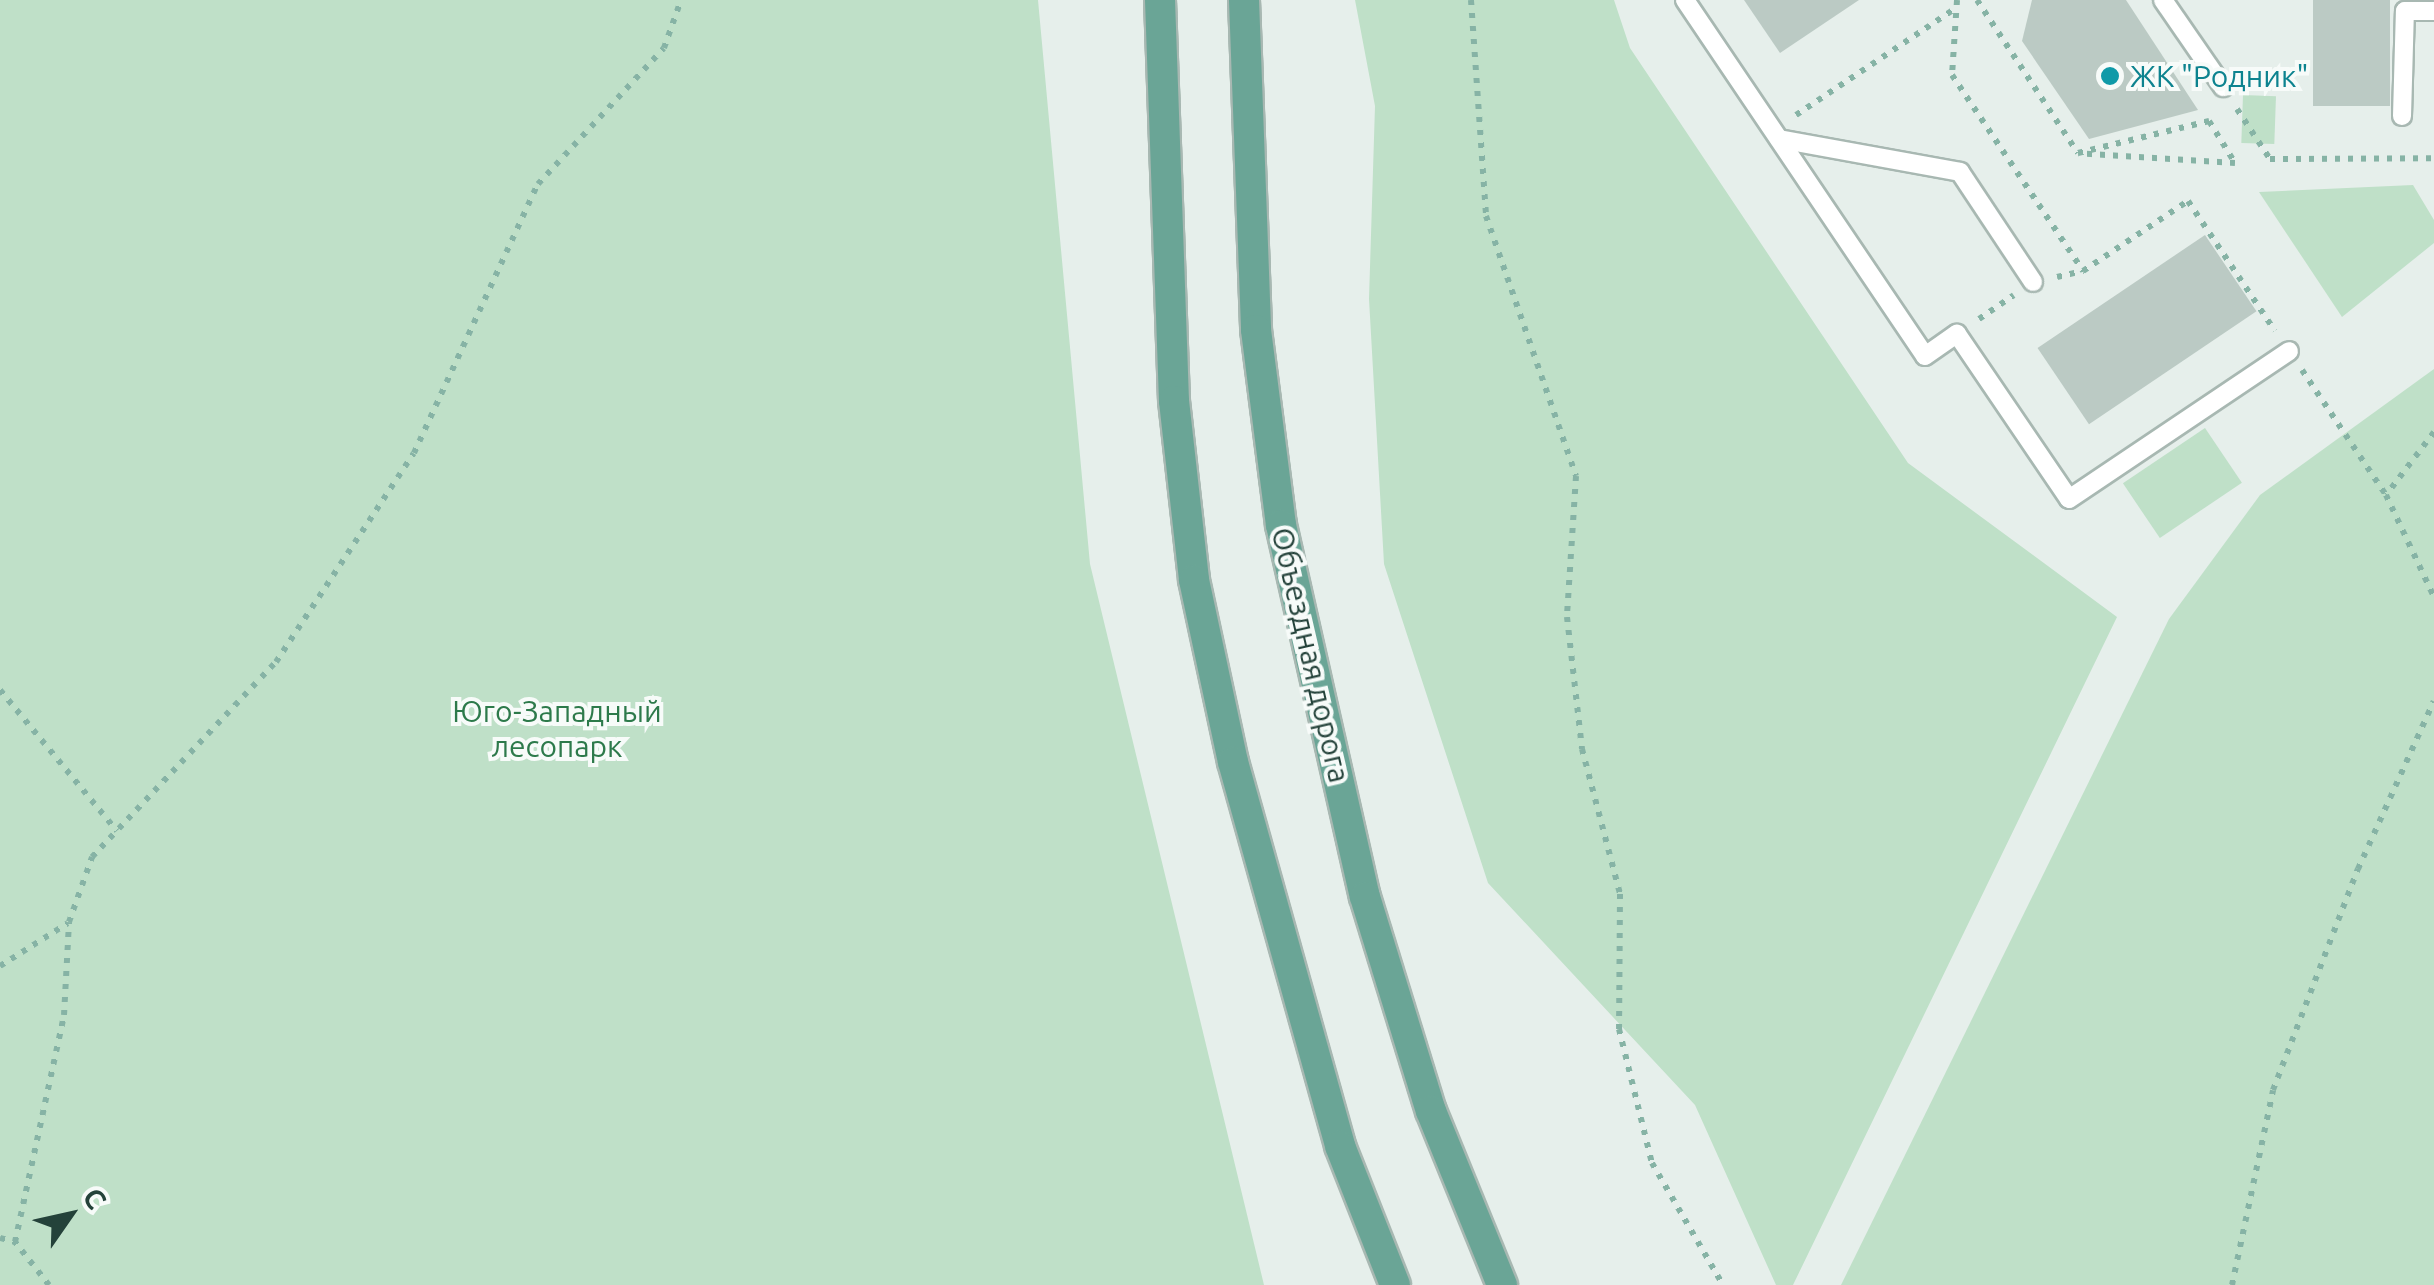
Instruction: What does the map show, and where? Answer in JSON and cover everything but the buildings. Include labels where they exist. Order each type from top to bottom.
[{"type":"main road","points":[[1160,0],[1174,401],[1194,580],[1232,762],[1340,1146],[1396,1285]]},
{"type":"main road","name":"Объездная дорога","points":[[1244,0],[1256,330],[1280,525],[1365,896],[1431,1111],[1502,1285]]},
{"type":"lane","points":[[1685,0],[1924,356],[1957,334],[2069,499],[2289,351]]},
{"type":"lane","points":[[2163,0],[2223,88]]},
{"type":"lane","points":[[2402,116],[2405,11],[2434,12]]},
{"type":"lane","points":[[1776,135],[1960,172],[2033,282]]},
{"type":"path","points":[[15,1242],[64,1015],[69,922],[92,857],[276,662],[414,453],[538,184],[664,48],[681,0]]},
{"type":"path","points":[[1471,0],[1486,216],[1576,476],[1567,617],[1582,748],[1620,894],[1619,1029],[1652,1164],[1723,1285]]},
{"type":"path","points":[[1977,0],[2078,153]]},
{"type":"path","points":[[1776,135],[1957,4]]},
{"type":"path","points":[[1957,4],[1952,75],[2084,271],[2188,201],[2386,495],[2434,598]]},
{"type":"path","points":[[2223,88],[2270,159],[2434,158]]},
{"type":"path","points":[[2209,122],[2235,162],[2117,156],[2078,153],[2209,122]]},
{"type":"path","points":[[2386,495],[2434,432]]},
{"type":"path","points":[[0,690],[117,830]]},
{"type":"path","points":[[2232,1285],[2273,1090],[2358,869],[2434,701]]},
{"type":"path","points":[[0,966],[69,922]]},
{"type":"path","points":[[0,1238],[15,1242],[37,1264],[49,1285]]},
{"type":"green space","name":"Юго-Западный лесопарк","points":[[0,0],[1038,0],[1090,564],[1264,1285],[0,1285]]},
{"type":"green space","points":[[1355,0],[1614,0],[1630,48],[1908,463],[2117,617],[1793,1285],[1776,1285],[1695,1105],[1488,883],[1384,564],[1369,299],[1375,106]]},
{"type":"green space","points":[[2243,95],[2276,96],[2274,144],[2241,143]]},
{"type":"green space","points":[[2413,185],[2434,220],[2434,243],[2342,317],[2259,192]]},
{"type":"green space","points":[[2434,369],[2434,1285],[1841,1285],[2169,619],[2260,495]]},
{"type":"green space","points":[[2205,428],[2242,483],[2160,538],[2123,483]]},
{"type":"place","name":"ЖК \"Родник\"","points":[[2110,76]]}]
